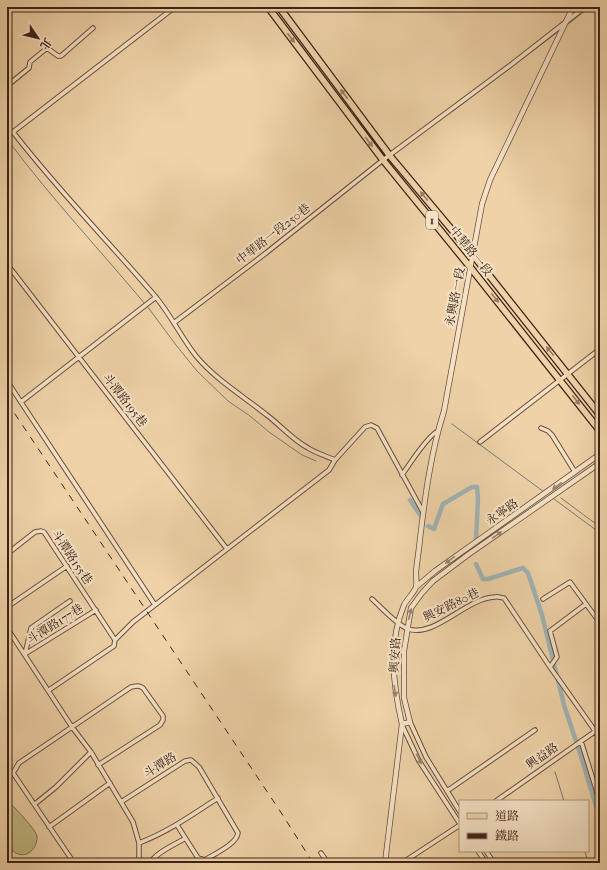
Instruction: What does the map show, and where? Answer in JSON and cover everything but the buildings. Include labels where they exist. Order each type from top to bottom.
[{"type":"main road","name":"中華路一段","points":[[268,7],[383,160],[560,379],[600,431]]},
{"type":"main road","name":"中華路一段","points":[[279,7],[390,156],[473,255],[600,415]]},
{"type":"street","points":[[13,132],[175,7]]},
{"type":"street","name":"永興路一段","points":[[423,512],[438,431],[444,411],[482,204],[490,180],[573,7]]},
{"type":"street","name":"中華路一段250巷","points":[[175,322],[383,160],[585,7]]},
{"type":"street","points":[[7,86],[29,68],[30,62],[47,48],[60,56],[93,28]]},
{"type":"street","points":[[7,129],[13,132],[36,162],[156,297],[175,322],[188,346],[198,357],[232,390],[268,416],[307,448],[336,460]]},
{"type":"street","name":"斗潭路195巷","points":[[7,264],[227,549]]},
{"type":"street","points":[[21,402],[156,297]]},
{"type":"street","points":[[480,442],[567,373],[600,349]]},
{"type":"street","points":[[7,381],[155,605]]},
{"type":"street","points":[[49,690],[114,646],[115,640],[133,622],[329,470],[362,430],[371,425],[377,428],[423,512],[416,573],[416,587],[422,593]]},
{"type":"street","points":[[541,428],[548,431],[552,435],[575,472]]},
{"type":"street","points":[[402,475],[427,440],[438,431]]},
{"type":"street","name":"永寧路","points":[[416,587],[441,567],[600,454]]},
{"type":"street","name":"永寧路","points":[[422,593],[433,581],[469,554],[600,463]]},
{"type":"street","name":"斗潭路155巷","points":[[7,554],[36,532],[41,531],[47,534],[115,640]]},
{"type":"street","points":[[7,608],[68,566]]},
{"type":"street","points":[[544,599],[570,582],[600,622]]},
{"type":"street","name":"興安路","points":[[385,863],[402,724],[394,679],[394,653],[398,623],[405,604],[416,587]]},
{"type":"street","name":"興安路","points":[[410,722],[404,698],[403,665],[411,608],[422,593]]},
{"type":"street","name":"興安路80巷","points":[[407,629],[418,631],[430,628],[474,602],[495,596],[504,598],[600,738]]},
{"type":"street","points":[[372,599],[398,623],[407,629]]},
{"type":"street","points":[[25,654],[32,628],[70,601]]},
{"type":"street","points":[[550,667],[557,656],[550,631],[586,604]]},
{"type":"street","name":"斗潭路177巷","points":[[25,654],[96,610]]},
{"type":"street","points":[[7,628],[72,727],[91,752],[133,822],[139,843],[139,863]]},
{"type":"street","points":[[74,863],[13,773],[19,763],[131,687],[137,685],[143,688],[162,716],[163,720],[160,725],[98,765]]},
{"type":"street","points":[[459,810],[426,757],[410,722],[402,724],[419,761],[459,823]]},
{"type":"street","name":"興益路","points":[[497,800],[600,728]]},
{"type":"street","points":[[447,791],[535,730]]},
{"type":"street","points":[[581,741],[600,802]]},
{"type":"street","points":[[35,804],[56,787],[91,752]]},
{"type":"street","name":"斗潭路","points":[[121,802],[185,761],[191,760],[199,767],[218,798]]},
{"type":"street","points":[[49,827],[110,783]]},
{"type":"street","points":[[139,843],[177,825],[218,798],[238,833],[236,840],[205,860],[198,858],[177,825]]},
{"type":"street","points":[[402,863],[459,826]]},
{"type":"street","points":[[151,863],[152,859],[157,855],[184,838]]},
{"type":"street","points":[[479,852],[486,863]]},
{"type":"street","points":[[487,852],[494,863]]},
{"type":"street","points":[[321,853],[328,863]]},
{"type":"shaded area","points":[[7,801],[26,820],[36,833],[36,844],[29,853],[22,855],[16,853],[7,843]]},
{"type":"waterway","points":[[567,25],[590,7]]},
{"type":"waterway","points":[[453,111],[559,31]]},
{"type":"waterway","points":[[7,141],[145,304]]},
{"type":"waterway","points":[[147,306],[197,371],[228,401],[302,455],[316,461]]},
{"type":"waterway","points":[[452,424],[544,492]]},
{"type":"waterway","points":[[428,526],[434,529],[443,504],[472,487],[477,487],[478,499],[476,539]]},
{"type":"waterway","points":[[561,498],[600,527]]},
{"type":"waterway","points":[[554,499],[600,533]]},
{"type":"waterway","points":[[410,500],[422,518]]},
{"type":"waterway","points":[[476,564],[483,579],[488,579],[523,568],[528,573],[542,615],[564,705],[600,819]]},
{"type":"waterway","points":[[555,772],[564,800]]},
{"type":"waterway","points":[[585,852],[588,863]]},
{"type":"railway","points":[[7,402],[282,814],[313,863]]}]
